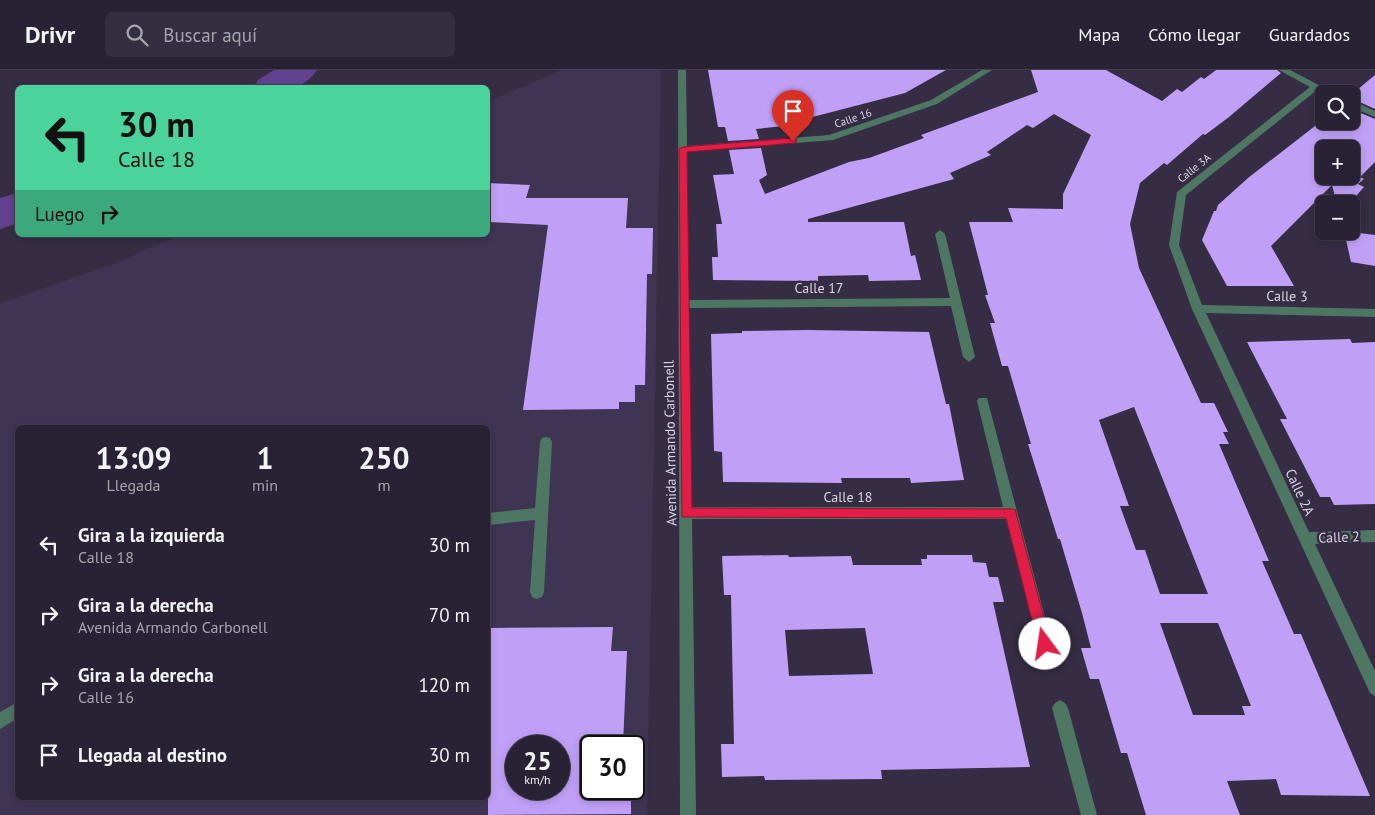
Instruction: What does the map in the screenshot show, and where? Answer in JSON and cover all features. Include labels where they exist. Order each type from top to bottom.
[{"type":"street","name":"Avenida Armando Carbonell","points":[[682,70],[688,815]]},
{"type":"street","name":"Calle 16","points":[[683,149],[830,138],[934,102],[988,70]]},
{"type":"street","points":[[1283,70],[1315,86]]},
{"type":"street","name":"Calle 3A","points":[[1198,309],[1174,245],[1181,194],[1315,87]]},
{"type":"street","points":[[1360,107],[1375,114]]},
{"type":"street","points":[[940,234],[969,357]]},
{"type":"street","name":"Calle 17","points":[[683,304],[956,302]]},
{"type":"street","name":"Calle 3","points":[[1198,309],[1375,313]]},
{"type":"street","name":"Calle 2A","points":[[1198,309],[1375,688]]},
{"type":"street","points":[[983,400],[1045,644]]},
{"type":"street","points":[[537,592],[546,442]]},
{"type":"street","name":"Calle 18","points":[[686,513],[1011,512]]},
{"type":"street","points":[[490,519],[542,513]]},
{"type":"street","name":"Calle 2","points":[[1304,538],[1375,536]]},
{"type":"street","points":[[1060,708],[1089,815]]},
{"type":"street","points":[[0,721],[15,711]]},
{"type":"shaded area","points":[[561,70],[661,70],[647,815],[0,815],[0,303],[114,264],[175,237],[490,237],[490,101]]},
{"type":"building","points":[[708,70],[946,70],[905,93],[798,122],[783,124],[784,126],[756,129],[759,139],[728,141],[725,127],[718,127]]},
{"type":"building","points":[[1031,70],[1106,70],[1162,101],[1177,89],[1182,92],[1201,77],[1204,79],[1216,70],[1277,70],[1281,73],[1229,117],[1205,135],[1203,134],[1167,165],[1164,163],[1140,183],[1130,224],[1139,268],[1201,403],[1214,403],[1228,432],[1223,432],[1229,444],[1219,444],[1269,561],[1262,561],[1294,634],[1301,634],[1370,796],[1281,795],[1276,779],[1227,781],[1240,815],[1146,815],[1127,753],[1121,753],[1099,679],[1090,679],[1081,648],[1091,648],[1082,613],[1060,539],[1058,539],[1028,444],[1031,444],[1008,366],[1002,366],[990,323],[995,323],[985,295],[988,295],[969,222],[1013,222],[1008,208],[1063,209],[1063,194],[1091,135],[1054,114],[1033,128],[1027,125],[987,152],[991,155],[950,173],[954,179],[808,219],[808,222],[904,222],[911,256],[915,255],[921,280],[869,281],[868,275],[818,276],[818,281],[713,280],[712,257],[718,257],[716,224],[722,224],[713,175],[734,174],[729,150],[761,148],[767,175],[759,180],[765,194],[849,162],[869,158],[924,138],[921,135],[1038,92]],"holes":[[[1134,407],[1175,510],[1208,594],[1160,594],[1145,550],[1136,550],[1120,506],[1129,506],[1099,420]],[[1160,623],[1218,623],[1251,706],[1242,706],[1245,715],[1193,715]]]},
{"type":"building","points":[[1375,75],[1375,109],[1360,102],[1360,88]]},
{"type":"building","points":[[1360,113],[1375,119],[1375,162],[1360,177],[1360,140],[1315,140],[1315,185],[1332,185],[1322,195],[1315,195],[1315,202],[1271,246],[1294,286],[1227,286],[1202,240],[1218,205],[1248,178],[1315,126],[1315,130],[1360,130]]},
{"type":"building","points":[[490,183],[530,185],[526,198],[628,198],[626,228],[653,228],[652,274],[647,274],[645,385],[635,385],[635,402],[619,402],[619,409],[523,410],[548,225],[490,222]]},
{"type":"building","points":[[1332,185],[1360,185],[1364,187],[1357,195],[1335,195]]},
{"type":"building","points":[[1360,233],[1375,235],[1375,266],[1351,262],[1346,240],[1360,240]]},
{"type":"building","points":[[742,331],[929,332],[946,404],[949,404],[964,480],[911,483],[910,478],[841,478],[842,483],[723,482],[722,452],[714,451],[711,334],[742,333]]},
{"type":"building","points":[[1350,339],[1352,343],[1375,342],[1375,504],[1334,505],[1330,497],[1320,497],[1280,419],[1287,419],[1247,342]]},
{"type":"building","points":[[927,555],[972,555],[973,562],[986,563],[989,577],[998,577],[1004,602],[993,602],[1030,767],[881,770],[882,779],[765,780],[764,776],[722,777],[721,744],[734,744],[731,595],[724,595],[722,556],[851,556],[853,565],[922,565],[921,559],[927,559]],"holes":[[[865,628],[873,674],[789,676],[785,630]]]},
{"type":"building","points":[[613,627],[611,651],[627,651],[623,735],[580,735],[580,800],[631,800],[631,814],[488,815],[488,800],[490,800],[490,628]]},
{"type":"waterway","points":[[276,85],[299,70]]},
{"type":"waterway","points":[[0,214],[15,208]]},
{"type":"route","points":[[793,141],[683,149],[686,513],[1011,512],[1045,644]]}]
